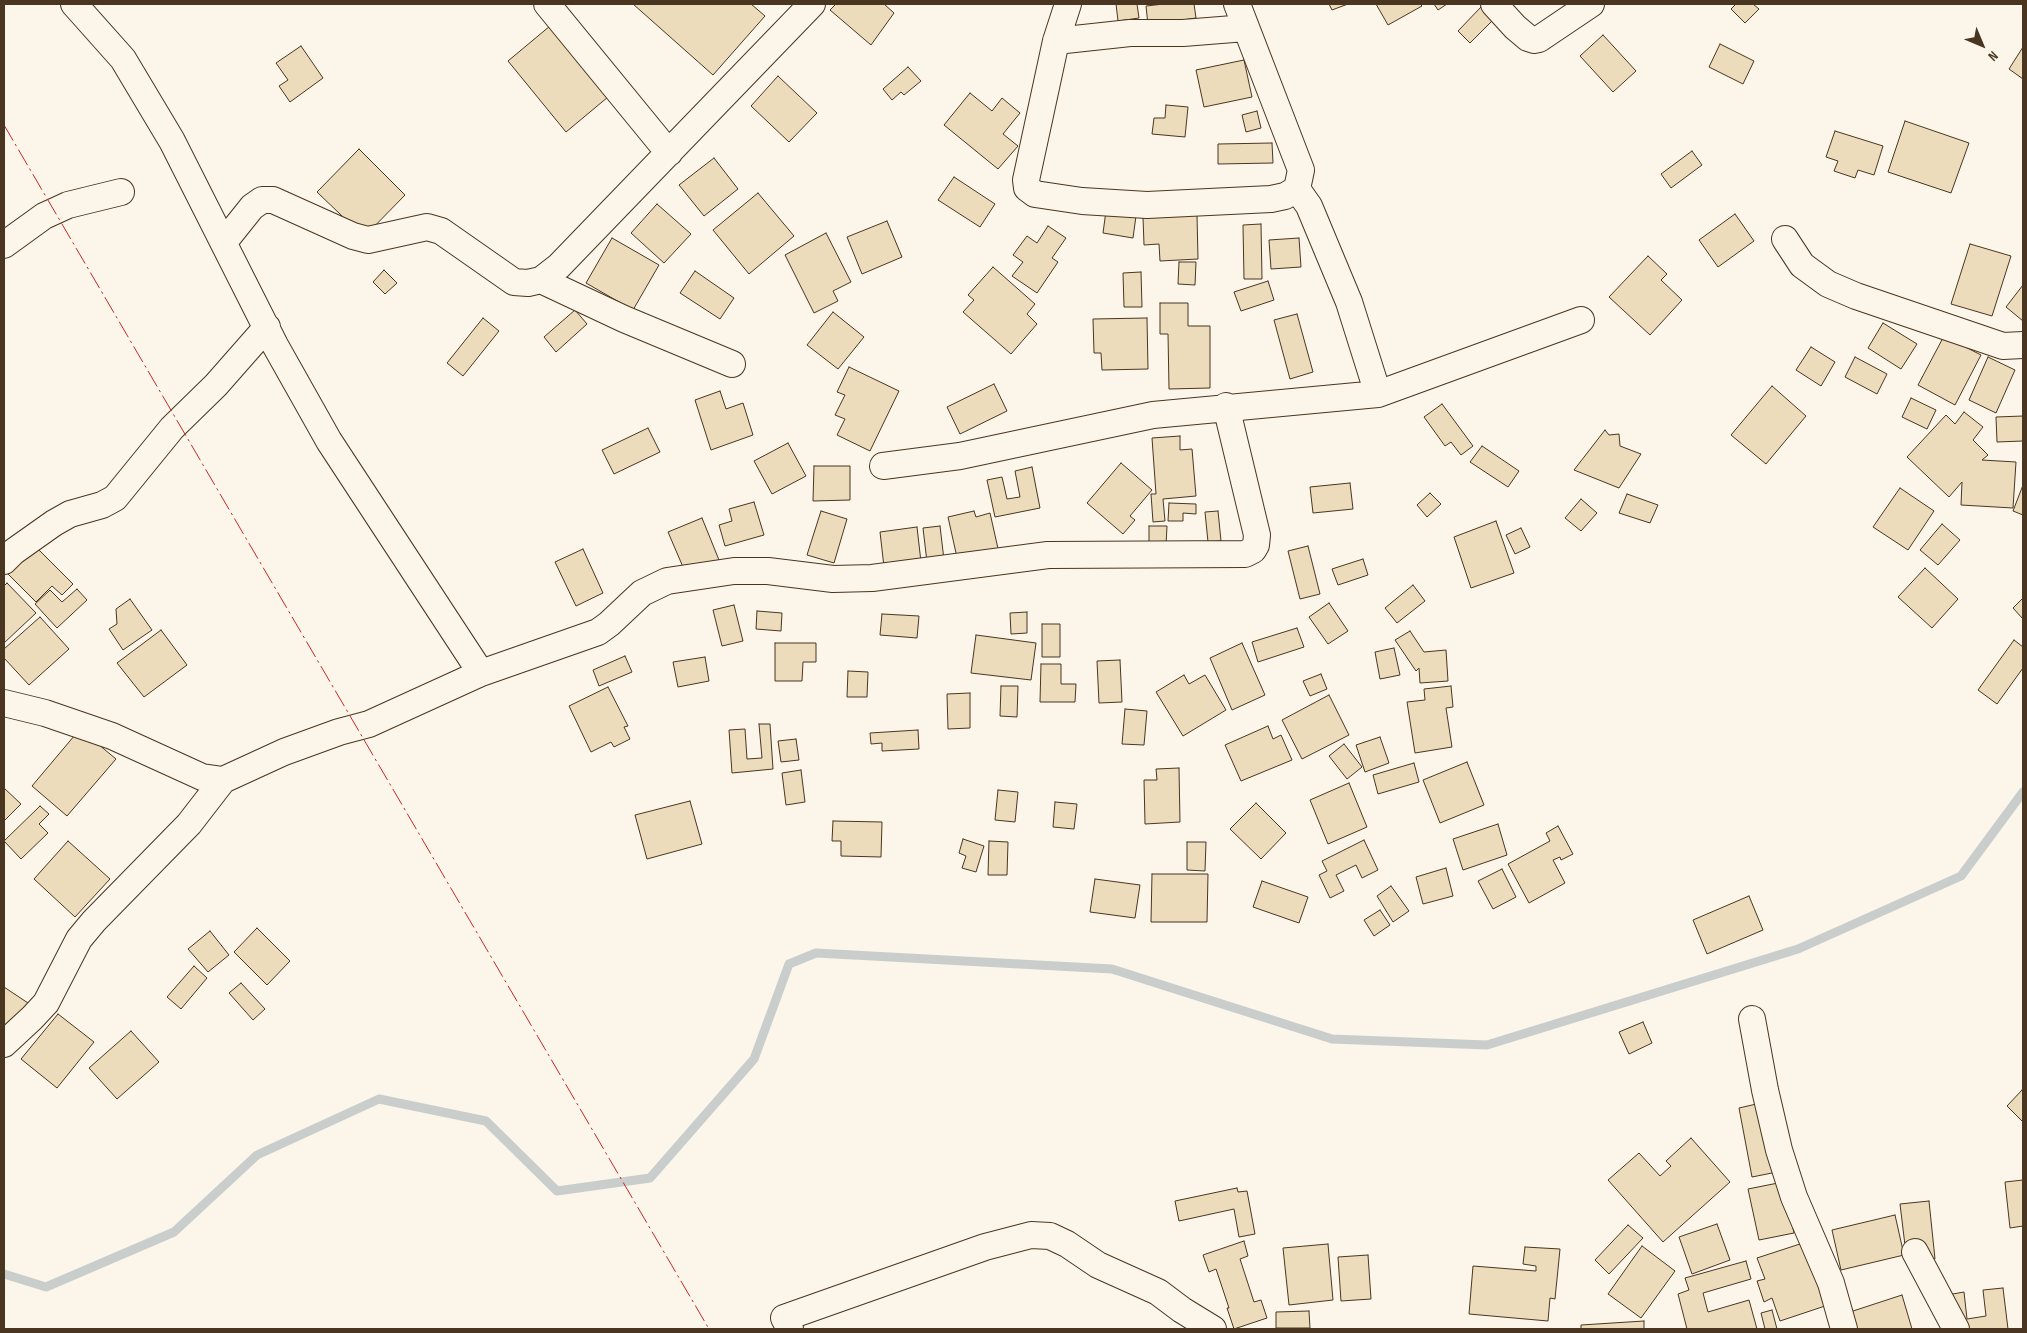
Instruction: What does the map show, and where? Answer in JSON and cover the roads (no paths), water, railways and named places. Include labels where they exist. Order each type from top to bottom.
[{"type":"street","points":[[74,4],[123,59],[172,142],[267,327],[329,441],[481,673]]},
{"type":"street","points":[[547,4],[669,153]]},
{"type":"street","points":[[224,242],[252,207],[262,200],[274,200],[353,236],[368,240],[427,227],[441,231],[514,282],[528,283],[541,280],[560,266],[812,4]]},
{"type":"street","points":[[1068,4],[1056,41],[1026,180],[1027,188],[1035,194],[1082,201],[1147,206],[1271,199],[1285,196],[1297,188],[1301,170],[1237,4]]},
{"type":"street","points":[[1494,4],[1528,38],[1534,40],[1539,39],[1590,4]]},
{"type":"street","points":[[1056,41],[1130,33],[1183,33],[1246,28]]},
{"type":"street","points":[[1297,188],[1310,206],[1349,302],[1378,394]]},
{"type":"street","points":[[4,245],[44,216],[68,205],[122,192]]},
{"type":"street","points":[[1785,239],[1802,265],[1828,284],[1856,296],[2003,346],[2023,345]]},
{"type":"street","points":[[541,280],[732,364]]},
{"type":"street","points":[[883,466],[960,456],[1153,415],[1226,406],[1378,394],[1581,320]]},
{"type":"street","points":[[4,561],[13,552],[54,523],[70,514],[102,505],[115,498],[172,428],[216,384],[267,327]]},
{"type":"street","points":[[4,1044],[46,1003],[79,938],[94,920],[189,824],[223,780],[284,752],[339,732],[369,724],[481,673],[598,632],[654,586],[667,581],[704,574],[734,571],[768,571],[833,579],[872,578],[1048,555],[1245,554],[1253,550],[1256,545],[1257,535],[1226,406]]},
{"type":"street","points":[[4,703],[112,736],[202,776],[223,780]]},
{"type":"street","points":[[1752,1019],[1765,1090],[1779,1150],[1794,1197],[1830,1282],[1844,1329]]},
{"type":"street","points":[[790,1329],[784,1318],[985,1247],[1031,1234],[1050,1236],[1067,1244],[1098,1265],[1158,1292],[1182,1310],[1214,1329]]},
{"type":"street","points":[[1915,1252],[1956,1329]]},
{"type":"waterway","points":[[4,1274],[46,1287],[174,1232],[257,1155],[379,1099],[486,1121],[557,1191],[650,1178],[754,1059],[789,964],[816,953],[1112,969],[1332,1039],[1487,1045],[1798,949],[1961,876],[2023,792]]}]
